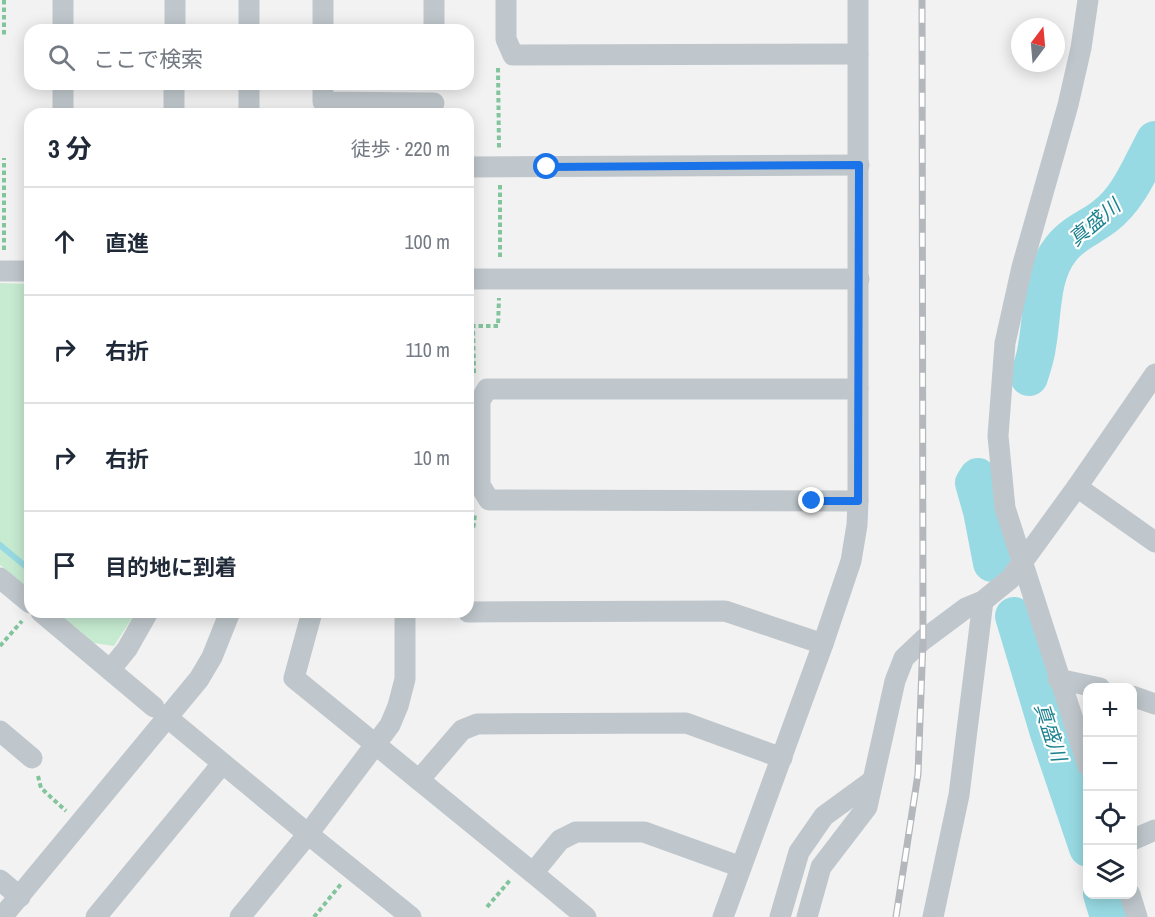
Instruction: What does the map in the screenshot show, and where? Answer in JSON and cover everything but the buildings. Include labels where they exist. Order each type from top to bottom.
[{"type":"street","points":[[63,0],[63,24]]},
{"type":"street","points":[[175,0],[175,24]]},
{"type":"street","points":[[249,0],[249,24]]},
{"type":"street","points":[[323,0],[323,24]]},
{"type":"street","points":[[434,0],[434,24]]},
{"type":"street","points":[[506,0],[506,39],[513,55],[858,54]]},
{"type":"street","points":[[723,917],[823,644],[855,545],[858,501],[858,0]]},
{"type":"street","points":[[1083,752],[1005,508],[998,436],[1005,343],[1022,267],[1068,105],[1081,48],[1088,0]]},
{"type":"street","points":[[63,90],[63,108]]},
{"type":"street","points":[[174,90],[174,108]]},
{"type":"street","points":[[249,90],[249,108]]},
{"type":"street","points":[[323,90],[323,102],[434,100]]},
{"type":"street","points":[[474,167],[859,165]]},
{"type":"street","points":[[2,271],[24,271]]},
{"type":"street","points":[[474,279],[859,279]]},
{"type":"street","points":[[807,917],[821,867],[867,807],[895,681],[904,658],[923,640],[966,608],[983,601],[1010,579],[1155,374]]},
{"type":"street","points":[[858,389],[487,389],[480,401],[480,485],[489,500],[858,501]]},
{"type":"street","points":[[1077,487],[1155,542]]},
{"type":"street","points":[[0,578],[24,604]]},
{"type":"street","points":[[933,917],[959,795],[983,601]]},
{"type":"street","points":[[474,612],[725,611],[823,644]]},
{"type":"street","points":[[39,618],[110,670],[411,917]]},
{"type":"street","points":[[110,670],[127,649],[145,618]]},
{"type":"street","points":[[2,917],[20,897],[161,712],[204,672],[228,618]]},
{"type":"street","points":[[310,618],[294,678],[585,917]]},
{"type":"street","points":[[240,917],[308,834],[390,725],[405,679],[405,618]]},
{"type":"street","points":[[1058,679],[1083,684]]},
{"type":"street","points":[[1137,698],[1155,704]]},
{"type":"street","points":[[419,780],[462,730],[477,723],[686,723],[782,758]]},
{"type":"street","points":[[0,731],[32,758]]},
{"type":"street","points":[[96,917],[222,764]]},
{"type":"street","points":[[780,917],[799,852],[824,816],[872,781]]},
{"type":"street","points":[[1137,838],[1155,830]]},
{"type":"street","points":[[528,869],[560,840],[576,832],[644,831],[741,867]]},
{"type":"street","points":[[0,880],[20,897]]},
{"type":"street","points":[[1132,899],[1137,917]]},
{"type":"path","points":[[4,0],[4,37]]},
{"type":"path","points":[[497,65],[500,260]]},
{"type":"path","points":[[2,271],[4,158]]},
{"type":"path","points":[[474,326],[498,326],[499,288]]},
{"type":"path","points":[[474,523],[476,510]]},
{"type":"path","points":[[0,646],[26,618]]},
{"type":"path","points":[[32,758],[41,788],[67,812]]},
{"type":"path","points":[[314,917],[353,869]]},
{"type":"path","points":[[488,908],[528,869]]},
{"type":"green space","points":[[0,283],[24,284],[24,585],[0,565]]},
{"type":"green space","points":[[64,618],[132,618],[114,646],[94,643]]},
{"type":"waterway","name":"真盛川","points":[[1029,377],[1034,362],[1043,295],[1054,259],[1071,239],[1105,216],[1121,200],[1134,181],[1155,140]]},
{"type":"waterway","name":"真盛川","points":[[978,477],[974,483],[992,563]]},
{"type":"waterway","points":[[0,545],[24,565]]},
{"type":"waterway","name":"真盛川","points":[[1014,616],[1049,733],[1087,845]]},
{"type":"waterway","name":"真盛川","points":[[1104,899],[1109,917]]},
{"type":"railway","points":[[896,917],[918,774],[923,640],[922,0]]},
{"type":"route","points":[[547,167],[859,165],[858,501],[812,501]]}]
